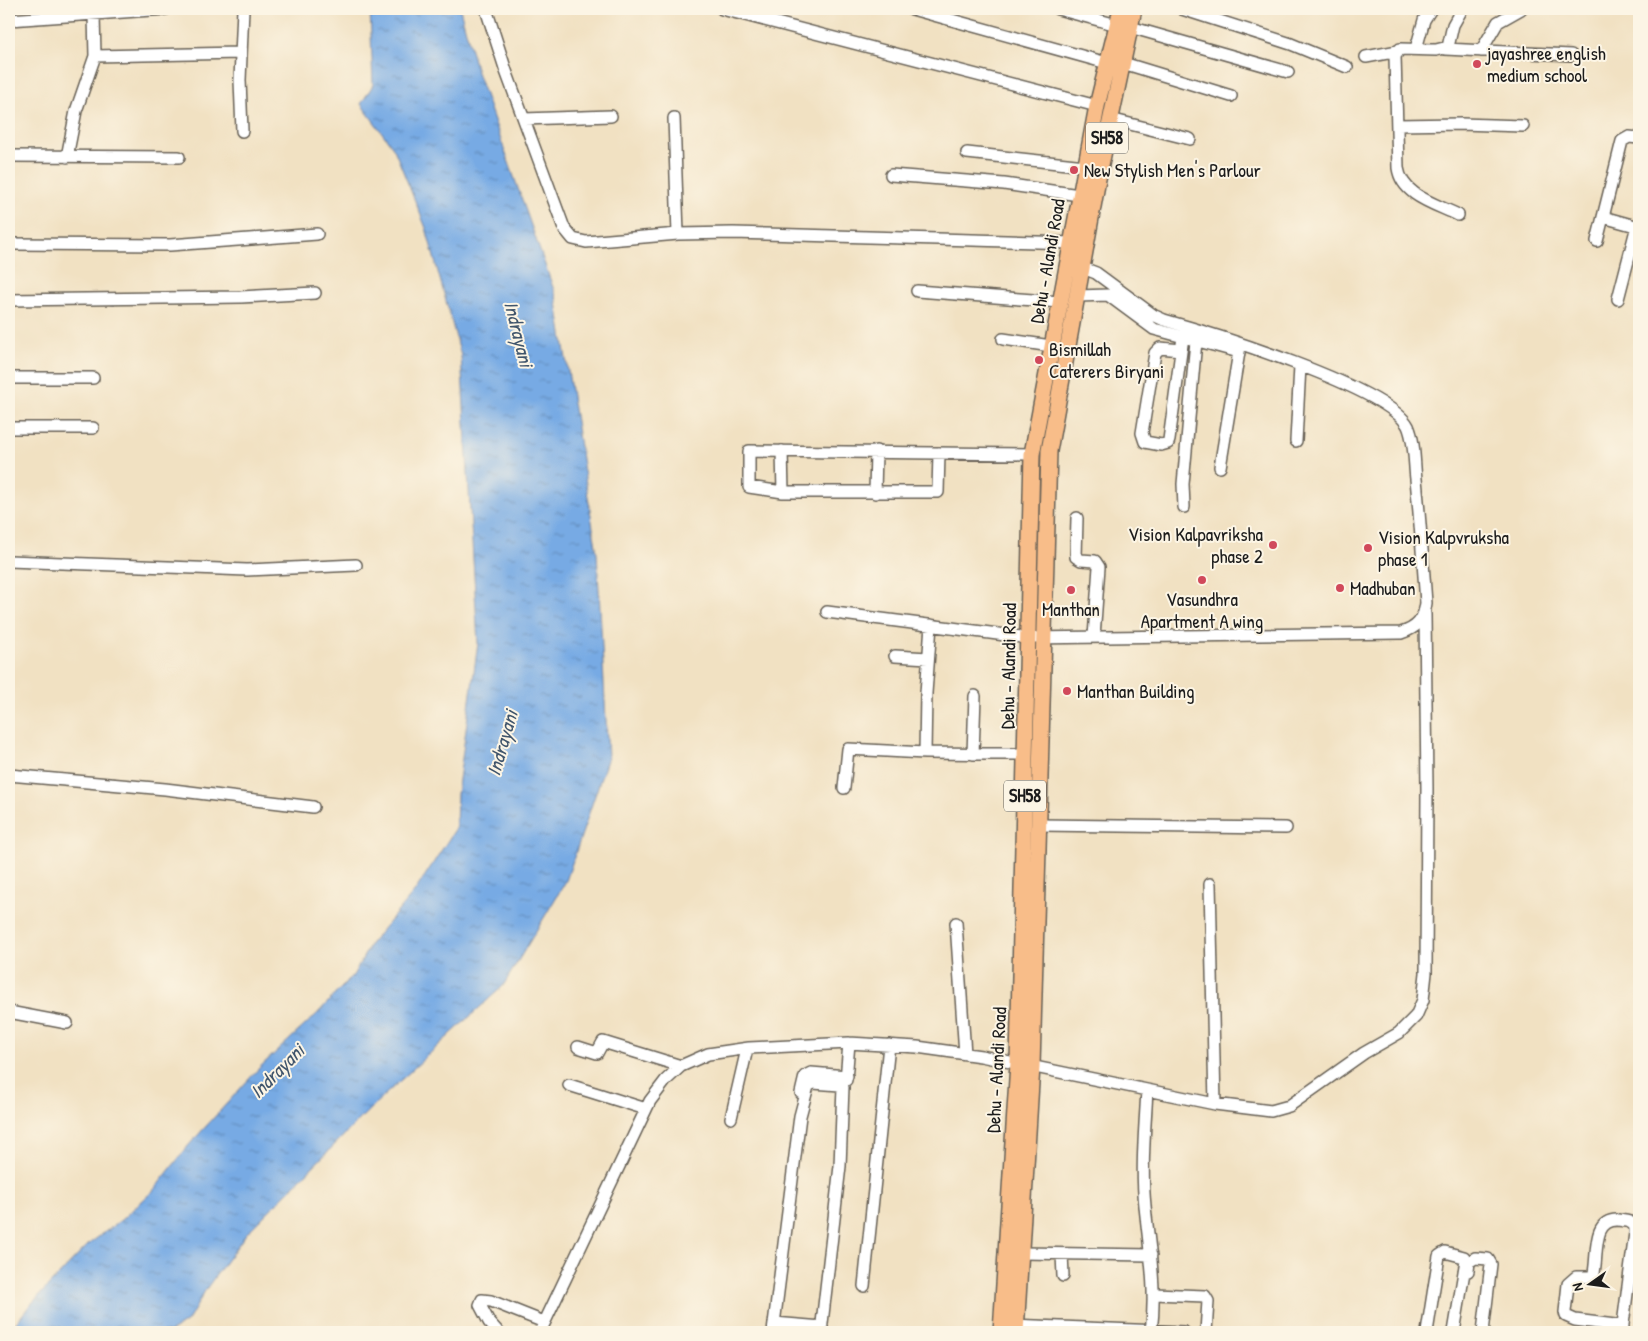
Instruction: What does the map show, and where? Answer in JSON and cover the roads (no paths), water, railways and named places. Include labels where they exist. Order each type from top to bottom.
[{"type":"main road","name":"Dehu - Alandi Road","points":[[1009,1328],[1039,825],[1032,454],[1060,302],[1076,265],[1122,63],[1124,26],[1121,9]]},
{"type":"main road","name":"Dehu - Alandi Road","points":[[1009,1328],[1021,1253],[1025,1065],[1026,754],[1050,451],[1078,296],[1076,265],[1072,244],[1079,194],[1107,63],[1134,9]]},
{"type":"street","points":[[9,20],[166,9]]},
{"type":"street","points":[[242,131],[240,53],[243,9]]},
{"type":"street","points":[[486,9],[564,228],[574,239],[586,242],[678,234],[733,233],[1072,244]]},
{"type":"street","points":[[722,9],[1097,106]]},
{"type":"street","points":[[912,9],[1107,63]]},
{"type":"street","points":[[1058,9],[1288,72]]},
{"type":"street","points":[[1182,9],[1282,41],[1346,67]]},
{"type":"street","points":[[1416,49],[1424,20],[1431,9]]},
{"type":"street","points":[[1445,49],[1450,44],[1454,25],[1462,9]]},
{"type":"street","points":[[1481,51],[1498,22],[1521,9]]},
{"type":"street","points":[[66,157],[76,110],[95,56],[94,14]]},
{"type":"street","points":[[1366,56],[1416,49],[1571,55]]},
{"type":"street","points":[[1398,51],[1396,56],[1398,168],[1403,184],[1411,192],[1458,215]]},
{"type":"street","points":[[95,56],[240,53]]},
{"type":"street","points":[[1122,63],[1231,96]]},
{"type":"street","points":[[524,119],[612,116]]},
{"type":"street","points":[[674,118],[678,234]]},
{"type":"street","points":[[1110,119],[1190,139]]},
{"type":"street","points":[[1397,125],[1461,124],[1523,126]]},
{"type":"street","points":[[1596,241],[1622,141],[1628,137],[1639,138]]},
{"type":"street","points":[[967,153],[1085,166]]},
{"type":"street","points":[[9,156],[180,158]]},
{"type":"street","points":[[891,175],[1004,184],[1079,194]]},
{"type":"street","points":[[1603,217],[1638,226],[1618,299]]},
{"type":"street","points":[[9,244],[170,245],[317,234]]},
{"type":"street","points":[[498,1332],[486,1318],[480,1304],[482,1300],[494,1302],[542,1327],[646,1109],[666,1080],[681,1066],[708,1054],[747,1049],[849,1043],[889,1045],[965,1054],[1215,1104],[1272,1111],[1289,1106],[1364,1053],[1399,1034],[1416,1016],[1423,1000],[1426,974],[1426,603],[1417,492],[1412,443],[1408,426],[1388,408],[1300,366],[1240,348],[1153,315],[1112,284],[1076,265]]},
{"type":"street","points":[[917,291],[1060,302]]},
{"type":"street","points":[[9,300],[241,297],[315,293]]},
{"type":"street","points":[[1078,296],[1108,295],[1147,325],[1196,341],[1240,348]]},
{"type":"street","points":[[1181,350],[1160,348],[1155,352],[1142,434],[1145,442],[1165,445],[1169,440],[1183,337]]},
{"type":"street","points":[[1003,340],[1051,346]]},
{"type":"street","points":[[1184,507],[1183,484],[1196,341]]},
{"type":"street","points":[[1220,467],[1240,348]]},
{"type":"street","points":[[1296,441],[1300,366]]},
{"type":"street","points":[[9,378],[93,378]]},
{"type":"street","points":[[9,428],[93,428]]},
{"type":"street","points":[[939,453],[938,492],[784,492],[749,486],[749,451],[876,451],[1032,454]]},
{"type":"street","points":[[782,451],[784,492]]},
{"type":"street","points":[[876,451],[876,493]]},
{"type":"street","points":[[1077,518],[1076,557],[1081,560],[1095,561],[1099,567],[1094,637]]},
{"type":"street","points":[[9,561],[247,570],[356,565]]},
{"type":"street","points":[[827,612],[1036,638],[1401,633],[1413,630],[1425,614]]},
{"type":"street","points":[[925,753],[931,625]]},
{"type":"street","points":[[895,656],[928,658]]},
{"type":"street","points":[[972,754],[975,696]]},
{"type":"street","points":[[844,788],[848,749],[925,753],[1026,754]]},
{"type":"street","points":[[9,775],[165,788],[313,807]]},
{"type":"street","points":[[1039,825],[1286,828]]},
{"type":"street","points":[[1210,884],[1215,1104]]},
{"type":"street","points":[[956,923],[965,1054]]},
{"type":"street","points":[[9,1012],[67,1023]]},
{"type":"street","points":[[578,1047],[597,1052],[603,1042],[681,1066]]},
{"type":"street","points":[[800,1116],[798,1109],[805,1076],[811,1073],[847,1078],[849,1043]]},
{"type":"street","points":[[864,1286],[889,1045]]},
{"type":"street","points":[[731,1118],[747,1049]]},
{"type":"street","points":[[813,1083],[840,1085],[842,1087],[840,1166],[821,1329],[774,1328],[800,1116],[808,1086],[813,1083]]},
{"type":"street","points":[[569,1085],[646,1109]]},
{"type":"street","points":[[1147,1090],[1143,1163],[1145,1206],[1154,1294],[1151,1331]]},
{"type":"street","points":[[1610,1220],[1629,1221],[1635,1227],[1635,1233],[1623,1329],[1583,1327],[1566,1316],[1568,1284],[1573,1278],[1592,1276],[1602,1225],[1610,1220]]},
{"type":"street","points":[[1428,1332],[1440,1256],[1445,1252],[1464,1257],[1466,1260],[1454,1332]]},
{"type":"street","points":[[1021,1253],[1151,1255]]},
{"type":"street","points":[[1062,1254],[1063,1276]]},
{"type":"street","points":[[1459,1332],[1470,1262],[1475,1258],[1488,1259],[1491,1264],[1483,1332]]},
{"type":"street","points":[[1154,1294],[1205,1296],[1208,1302],[1206,1332]]},
{"type":"street","points":[[1009,1328],[1184,1332]]},
{"type":"water","name":"Indrayani","points":[[370,9],[460,9],[477,72],[556,296],[597,553],[608,757],[566,881],[503,986],[376,1103],[246,1234],[206,1289],[188,1321],[169,1332],[9,1332],[30,1305],[89,1244],[121,1220],[153,1191],[189,1145],[260,1067],[317,1014],[354,974],[371,943],[415,891],[456,828],[457,794],[478,643],[461,356],[426,228],[394,149],[361,104],[373,85]]},
{"type":"place","name":"jayashree english medium school","points":[[1477,64]]},
{"type":"place","name":"New Stylish Men's Parlour","points":[[1074,170]]},
{"type":"place","name":"Bismillah Caterers Biryani","points":[[1039,360]]},
{"type":"place","name":"Vision Kalpavriksha phase 2","points":[[1273,545]]},
{"type":"place","name":"Vision Kalpvruksha phase 1","points":[[1368,548]]},
{"type":"place","name":"Vasundhra Apartment A wing","points":[[1202,580]]},
{"type":"place","name":"Madhuban","points":[[1340,588]]},
{"type":"place","name":"Manthan","points":[[1071,590]]},
{"type":"place","name":"Manthan Building","points":[[1067,691]]}]
